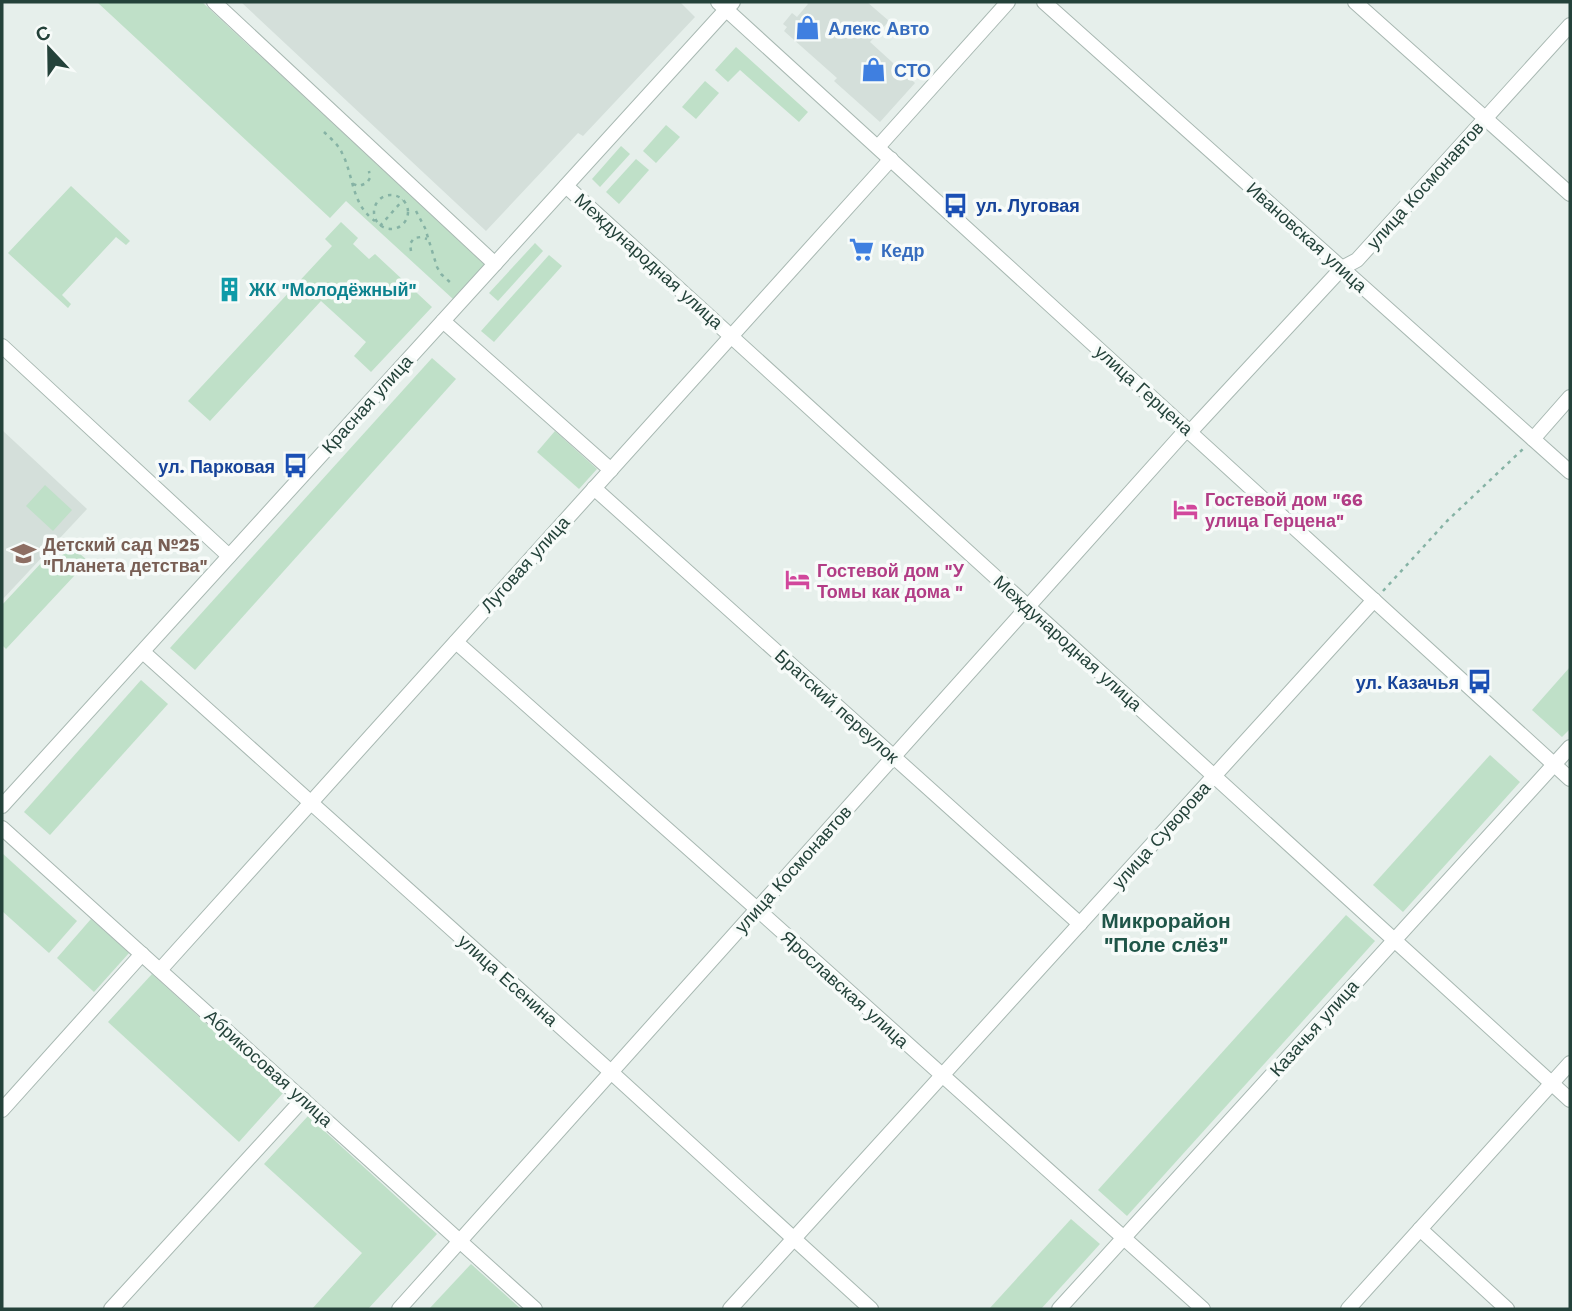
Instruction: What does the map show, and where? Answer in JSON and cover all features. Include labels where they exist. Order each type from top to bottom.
[{"type":"street","points":[[214,2],[495,264]]},
{"type":"street","points":[[878,147],[1009,2]]},
{"type":"street","name":"Ивановская улица","points":[[1044,2],[1570,472]]},
{"type":"street","points":[[1355,2],[1570,194]]},
{"type":"street","name":"Красная улица","points":[[2,806],[566,186],[726,4]]},
{"type":"street","name":"улица Герцена","points":[[726,4],[891,159],[1570,779]]},
{"type":"street","name":"улица Космонавтов","points":[[399,1309],[1028,607],[1342,268],[1357,260],[1570,24]]},
{"type":"street","name":"Луговая улица","points":[[160,970],[891,159]]},
{"type":"street","name":"Международная улица","points":[[566,186],[1570,1100]]},
{"type":"street","points":[[443,321],[611,470]]},
{"type":"street","points":[[2,346],[229,556]]},
{"type":"street","points":[[1533,439],[1570,397]]},
{"type":"street","name":"Братский переулок","points":[[594,488],[1080,924]]},
{"type":"street","name":"улица Суворова","points":[[730,1309],[1374,600]]},
{"type":"street","name":"Ярославская улица","points":[[456,642],[1203,1309]]},
{"type":"street","name":"улица Есенина","points":[[143,652],[872,1309]]},
{"type":"street","name":"Казачья улица","points":[[1059,1309],[1570,747]]},
{"type":"street","name":"Абрикосовая улица","points":[[2,828],[536,1309]]},
{"type":"street","points":[[2,1110],[142,954]]},
{"type":"street","points":[[1348,1309],[1570,1063]]},
{"type":"street","points":[[111,1309],[303,1099]]},
{"type":"street","points":[[1420,1229],[1507,1309]]},
{"type":"path","points":[[324,132],[341,151],[363,210],[380,226],[391,230],[406,222],[409,210],[403,200]]},
{"type":"path","points":[[351,183],[359,186],[367,183],[369,172]]},
{"type":"path","points":[[376,222],[374,207],[380,199],[389,195],[403,200],[417,212],[439,271],[452,284]]},
{"type":"path","points":[[380,226],[403,200]]},
{"type":"path","points":[[411,251],[410,244],[414,238],[429,239]]},
{"type":"path","points":[[1374,600],[1447,521],[1533,439]]},
{"type":"shaded area","points":[[241,2],[680,2],[695,17],[583,136],[578,133],[486,231]]},
{"type":"shaded area","points":[[806,2],[867,2],[889,21],[870,42],[915,83],[880,122],[834,81],[837,78],[784,31],[787,27],[783,24],[792,13],[797,17],[808,4]]},
{"type":"shaded area","name":"Детский сад №25 \"Планета детства\"","points":[[2,430],[87,509],[2,600]]},
{"type":"green space","points":[[97,2],[202,2],[485,265],[453,299],[346,201],[330,218]]},
{"type":"green space","points":[[736,47],[808,112],[799,122],[740,70],[728,82],[715,70]]},
{"type":"green space","points":[[705,81],[719,93],[696,119],[682,107]]},
{"type":"green space","points":[[666,125],[680,137],[656,163],[643,151]]},
{"type":"green space","points":[[621,146],[630,154],[600,187],[592,179]]},
{"type":"green space","points":[[636,159],[649,170],[619,204],[606,192]]},
{"type":"green space","points":[[71,186],[130,241],[126,245],[116,237],[62,295],[71,304],[68,308],[8,253]]},
{"type":"green space","points":[[341,222],[358,238],[353,244],[369,259],[375,254],[432,307],[371,372],[354,356],[366,342],[321,301],[210,421],[188,401],[332,246],[325,239]]},
{"type":"green space","points":[[535,243],[543,251],[498,301],[489,293]]},
{"type":"green space","points":[[549,255],[562,266],[494,342],[481,331]]},
{"type":"green space","points":[[432,358],[456,379],[195,670],[170,648]]},
{"type":"green space","points":[[555,431],[597,469],[579,489],[537,452]]},
{"type":"green space","points":[[45,485],[72,510],[53,531],[26,506]]},
{"type":"green space","points":[[71,546],[88,561],[6,649],[2,645],[2,605],[43,561],[51,567]]},
{"type":"green space","points":[[1570,667],[1570,729],[1562,737],[1532,710]]},
{"type":"green space","points":[[141,680],[168,704],[50,835],[24,812]]},
{"type":"green space","points":[[1490,755],[1520,782],[1403,912],[1373,885]]},
{"type":"green space","points":[[2,853],[77,921],[49,953],[2,911]]},
{"type":"green space","points":[[1346,915],[1375,941],[1127,1216],[1098,1190]]},
{"type":"green space","points":[[91,919],[129,953],[94,992],[57,958]]},
{"type":"green space","points":[[152,974],[283,1093],[239,1142],[108,1022]]},
{"type":"green space","points":[[308,1116],[437,1234],[368,1309],[312,1309],[362,1253],[264,1164]]},
{"type":"green space","points":[[1071,1219],[1100,1244],[1041,1309],[989,1309]]},
{"type":"green space","points":[[471,1264],[521,1309],[429,1309]]},
{"type":"place","name":"Алекс Авто","points":[[808,28]]},
{"type":"place","name":"СТО","points":[[874,70]]},
{"type":"place","name":"ул. Луговая","points":[[956,205]]},
{"type":"place","name":"Кедр","points":[[861,250]]},
{"type":"place","name":"ЖК \"Молодёжный\"","points":[[229,289]]},
{"type":"place","name":"ул. Парковая","points":[[295,466]]},
{"type":"place","name":"Гостевой дом \"66 улица Герцена\"","points":[[1185,509]]},
{"type":"place","name":"Детский сад №25 \"Планета детства\"","points":[[23,554]]},
{"type":"place","name":"Гостевой дом \"У Томы как дома \"","points":[[797,580]]},
{"type":"place","name":"ул. Казачья","points":[[1479,682]]},
{"type":"district","name":"Микрорайон \"Поле слёз\"","points":[[1166,932]]}]
